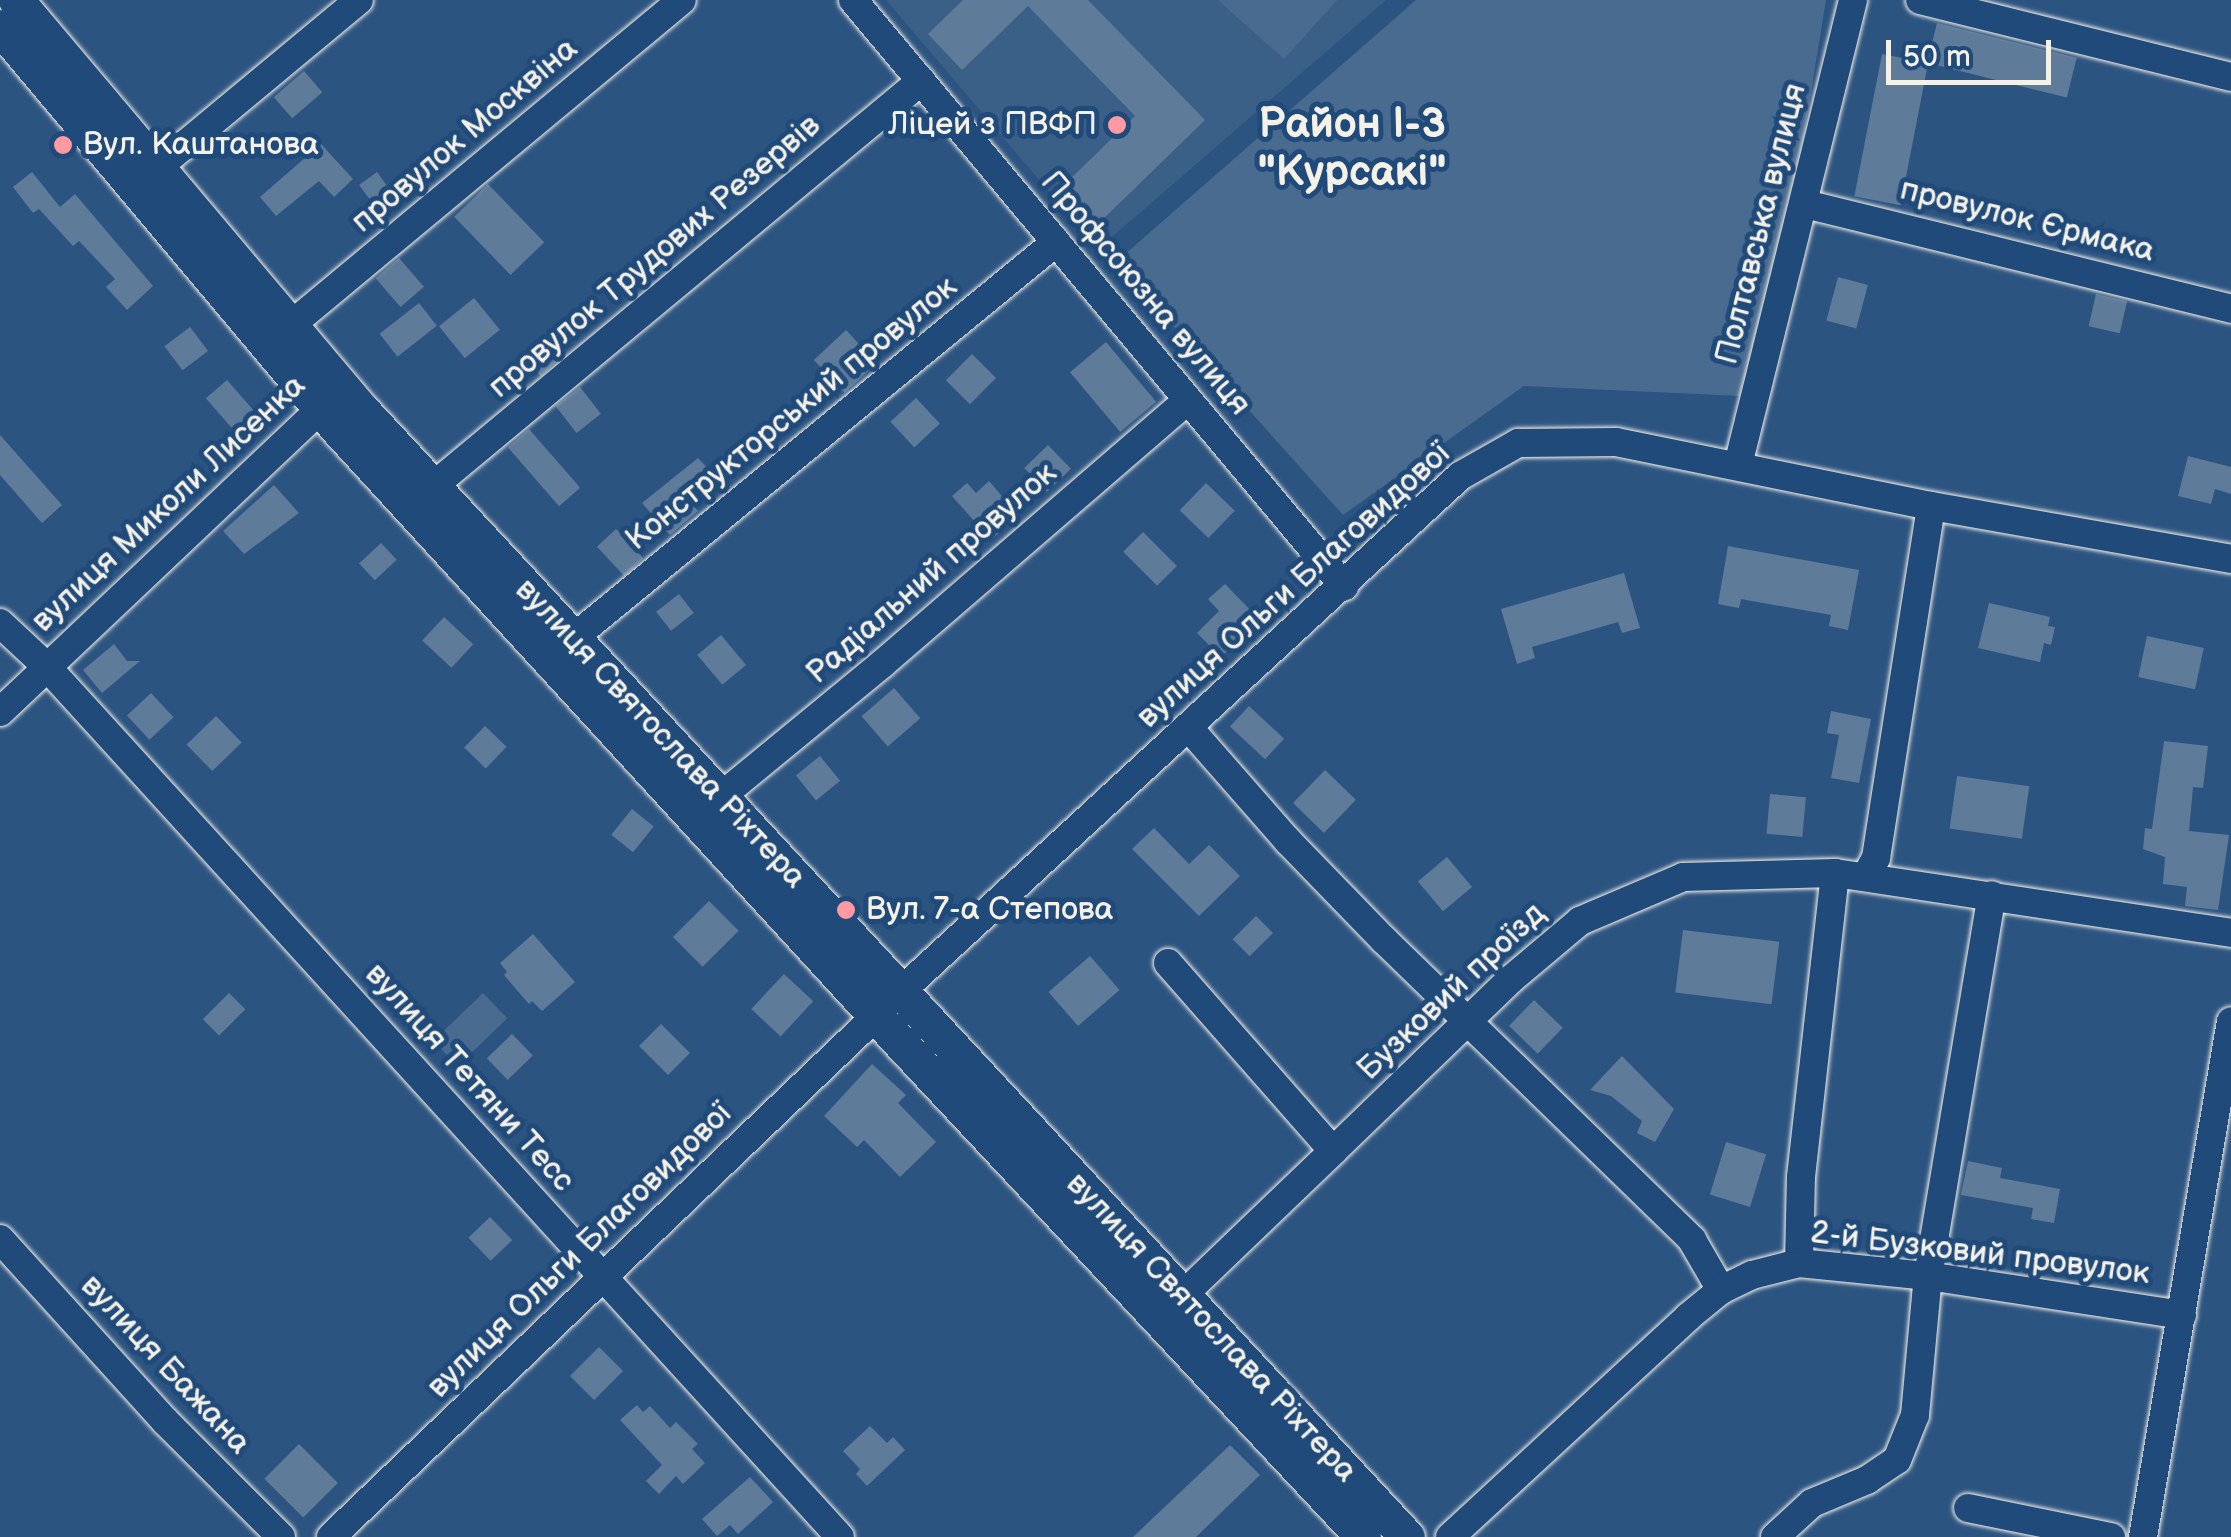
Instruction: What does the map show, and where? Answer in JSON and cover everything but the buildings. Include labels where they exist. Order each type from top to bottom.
[{"type":"main road","name":"вулиця Святослава Ріхтера","points":[[16,0],[291,325],[332,398],[432,486],[719,798],[887,1005],[1182,1296],[1407,1537]]},
{"type":"main road","name":"вулиця Святослава Ріхтера","points":[[0,27],[332,398],[887,1005],[1363,1537]]},
{"type":"street","points":[[158,167],[360,0]]},
{"type":"street","name":"провулок Москвіна","points":[[291,325],[682,0]]},
{"type":"street","name":"Профсоюзна вулиця","points":[[853,0],[1344,586]]},
{"type":"street","name":"Полтавська вулиця","points":[[1738,465],[1853,0]]},
{"type":"street","points":[[1920,0],[2231,77]]},
{"type":"street","name":"провулок Трудових Резервів","points":[[432,486],[921,81]]},
{"type":"street","name":"провулок Єрмака","points":[[1805,204],[2231,309]]},
{"type":"street","name":"Конструкторський провулок","points":[[572,639],[1056,242]]},
{"type":"street","name":"вулиця Миколи Лисенка","points":[[0,712],[332,398]]},
{"type":"street","name":"Радіальний провулок","points":[[719,798],[882,664],[1188,400]]},
{"type":"street","name":"вулиця Ольги Благовидової","points":[[331,1537],[887,1005],[1460,476],[1518,443],[1616,442],[1931,506],[2231,559]]},
{"type":"street","points":[[1866,876],[1876,858],[1931,506]]},
{"type":"street","name":"вулиця Тетяни Тесс","points":[[0,623],[47,667],[840,1537]]},
{"type":"street","points":[[1189,728],[1288,841],[1467,1023],[1692,1240],[1721,1290]]},
{"type":"street","points":[[1799,1263],[1802,1177],[1835,873]]},
{"type":"street","name":"Бузковий проїзд","points":[[1182,1296],[1467,1023],[1580,921],[1683,877],[1835,873],[1866,876],[2231,933]]},
{"type":"street","points":[[1775,1537],[1812,1503],[1867,1480],[1897,1460],[1914,1415],[1928,1276],[1992,895]]},
{"type":"street","points":[[1168,963],[1333,1151]]},
{"type":"street","points":[[2143,1537],[2231,1020]]},
{"type":"street","name":"вулиця Бажана","points":[[0,1239],[165,1420],[280,1537]]},
{"type":"street","name":"2-й Бузковий провулок","points":[[1450,1537],[1721,1290],[1752,1275],[1799,1263],[1928,1276],[2182,1315]]},
{"type":"street","points":[[1968,1508],[2112,1537]]},
{"type":"shaded area","name":"Ліцей з ПВФП","points":[[886,0],[1386,0],[1098,249]]},
{"type":"shaded area","points":[[1218,0],[1337,0],[1284,59]]},
{"type":"shaded area","points":[[1416,0],[1826,0],[1761,397],[1524,386],[1343,515],[1116,262]]},
{"type":"shaded area","points":[[483,993],[507,1018],[458,1066],[433,1041]]},
{"type":"place","name":"Ліцей з ПВФП","points":[[1117,125]]},
{"type":"place","name":"Вул. Каштанова","points":[[63,145]]},
{"type":"place","name":"Вул. 7-а Степова","points":[[846,910]]},
{"type":"district","name":"Район І-3 \"Курсакі\"","points":[[1352,149]]}]
